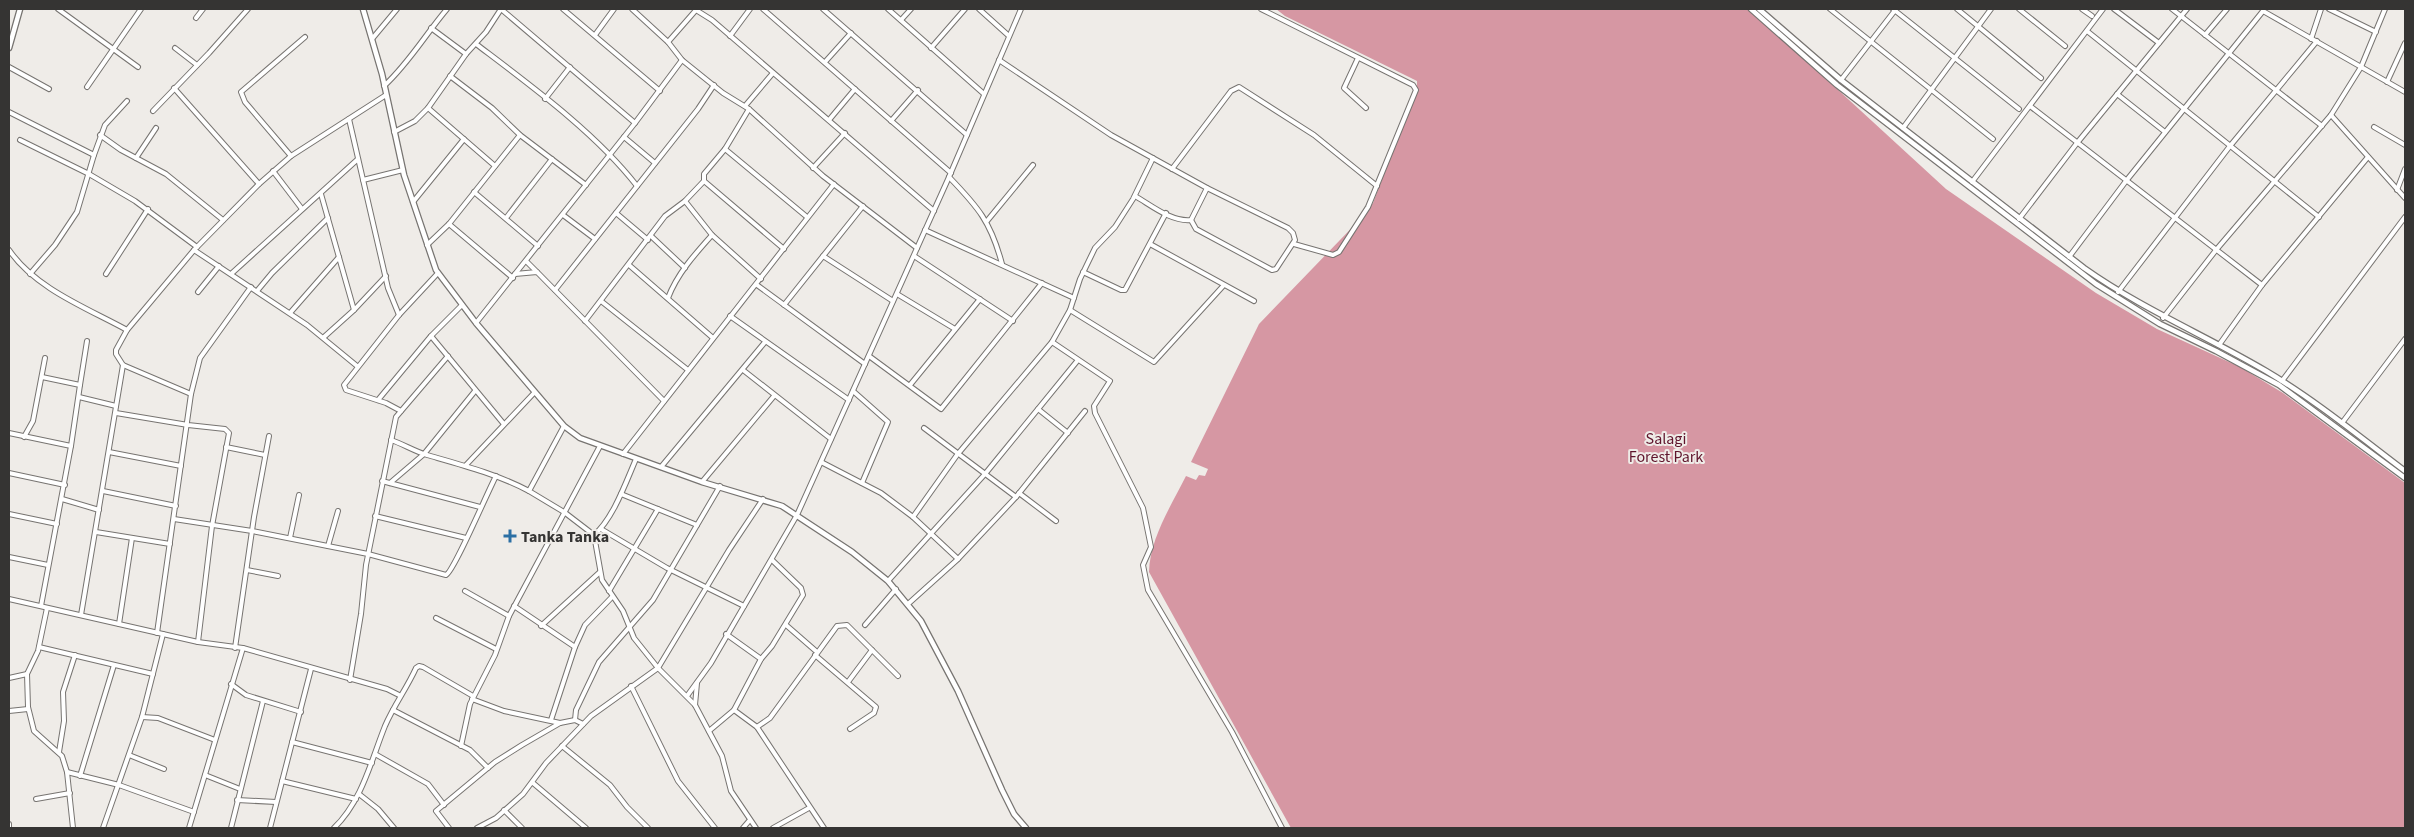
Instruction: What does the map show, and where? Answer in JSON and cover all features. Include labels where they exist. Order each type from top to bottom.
[{"type":"street","points":[[9,48],[20,9]]},
{"type":"street","points":[[58,9],[138,67]]},
{"type":"street","points":[[86,87],[141,9]]},
{"type":"street","points":[[196,18],[203,9]]},
{"type":"street","points":[[153,111],[247,9]]},
{"type":"street","points":[[363,9],[384,86],[402,170],[438,273],[462,306],[534,393],[564,426],[580,438],[702,482],[763,499],[797,515],[852,552],[888,581],[921,621],[958,691],[1014,814],[1026,828]]},
{"type":"street","points":[[372,38],[397,9]]},
{"type":"street","points":[[384,86],[405,66],[431,28],[447,9]]},
{"type":"street","points":[[394,132],[415,121],[428,108],[501,9],[636,123]]},
{"type":"street","points":[[563,9],[660,91]]},
{"type":"street","points":[[595,35],[614,9]]},
{"type":"street","points":[[632,9],[640,14],[668,42],[682,60],[747,108],[813,168],[917,248]]},
{"type":"street","points":[[640,14],[644,9]]},
{"type":"street","points":[[730,36],[750,9]]},
{"type":"street","points":[[763,9],[891,120],[950,175],[987,221],[996,242],[1002,264]]},
{"type":"street","points":[[823,9],[918,90],[967,135]]},
{"type":"street","points":[[888,9],[984,94]]},
{"type":"street","points":[[900,20],[911,9]]},
{"type":"street","points":[[931,48],[965,9]]},
{"type":"street","points":[[979,9],[1009,36]]},
{"type":"street","points":[[688,696],[772,560],[797,515],[950,175],[1021,9]]},
{"type":"street","points":[[1261,9],[1413,85],[1416,90],[1368,207],[1336,254],[1333,255],[1294,244]]},
{"type":"street","points":[[1751,9],[1837,86],[2096,284],[2160,324],[2271,380],[2300,398],[2405,478]]},
{"type":"street","points":[[1759,9],[1841,80],[2069,257],[2118,292],[2282,381],[2342,423],[2405,471]]},
{"type":"street","points":[[1830,9],[1993,139]]},
{"type":"street","points":[[1841,80],[1894,9],[2019,109]]},
{"type":"street","points":[[1956,9],[2041,78]]},
{"type":"street","points":[[1903,128],[1930,88],[1991,9]]},
{"type":"street","points":[[2018,9],[2065,46]]},
{"type":"street","points":[[2082,9],[2092,16]]},
{"type":"street","points":[[1972,182],[2103,9]]},
{"type":"street","points":[[2114,9],[2159,43]]},
{"type":"street","points":[[2172,9],[2322,126]]},
{"type":"street","points":[[2020,219],[2077,143],[2187,9]]},
{"type":"street","points":[[2205,35],[2227,9]]},
{"type":"street","points":[[2311,39],[2321,9]]},
{"type":"street","points":[[2329,9],[2376,32]]},
{"type":"street","points":[[2163,318],[2216,250],[2331,115],[2361,67],[2385,9]]},
{"type":"street","points":[[668,42],[697,10],[844,132],[934,211]]},
{"type":"street","points":[[2069,257],[2126,180],[2228,54],[2261,10],[2405,92]]},
{"type":"street","points":[[431,28],[466,54]]},
{"type":"street","points":[[2087,31],[2319,217]]},
{"type":"street","points":[[825,62],[851,32]]},
{"type":"street","points":[[290,156],[245,102],[241,92],[305,37]]},
{"type":"street","points":[[2118,292],[2230,146],[2317,42]]},
{"type":"street","points":[[2387,82],[2405,43]]},
{"type":"street","points":[[476,44],[611,154],[637,186]]},
{"type":"street","points":[[175,48],[197,65]]},
{"type":"street","points":[[1358,58],[1344,88],[1366,108]]},
{"type":"street","points":[[476,323],[636,123],[682,60]]},
{"type":"street","points":[[999,60],[1094,125],[1207,188],[1292,231],[1295,237],[1294,244],[1276,269],[1272,270],[1196,229],[1191,220]]},
{"type":"street","points":[[9,67],[49,89]]},
{"type":"street","points":[[545,99],[570,67]]},
{"type":"street","points":[[585,321],[665,216],[685,201],[704,181],[704,174],[725,149],[747,108],[773,73]]},
{"type":"street","points":[[450,76],[492,108],[520,135],[586,185]]},
{"type":"street","points":[[555,290],[714,85]]},
{"type":"street","points":[[1172,169],[1231,91],[1239,87],[1314,135],[1377,186]]},
{"type":"street","points":[[174,88],[259,184]]},
{"type":"street","points":[[829,120],[855,89]]},
{"type":"street","points":[[891,120],[918,90]]},
{"type":"street","points":[[2117,94],[2165,132]]},
{"type":"street","points":[[191,394],[123,365],[116,354],[116,350],[127,330],[194,250],[273,171],[290,156],[386,95]]},
{"type":"street","points":[[30,274],[55,245],[77,212],[100,135],[105,125],[127,101]]},
{"type":"street","points":[[2030,106],[2262,285]]},
{"type":"street","points":[[428,108],[495,166]]},
{"type":"street","points":[[9,112],[94,155]]},
{"type":"street","points":[[2331,115],[2405,198]]},
{"type":"street","points":[[349,119],[386,276],[399,315]]},
{"type":"street","points":[[2374,127],[2405,146]]},
{"type":"street","points":[[136,158],[156,128]]},
{"type":"street","points":[[813,168],[844,132]]},
{"type":"street","points":[[100,135],[166,174],[223,220]]},
{"type":"street","points":[[428,245],[449,224],[520,135]]},
{"type":"street","points":[[624,138],[655,163]]},
{"type":"street","points":[[413,202],[464,139]]},
{"type":"street","points":[[20,140],[89,174],[148,209],[197,247]]},
{"type":"street","points":[[725,149],[807,218]]},
{"type":"street","points":[[2219,346],[2262,285],[2368,157]]},
{"type":"street","points":[[913,516],[958,454],[1052,342],[1070,310],[1083,272],[1095,248],[1115,227],[1135,196],[1153,158]]},
{"type":"street","points":[[506,218],[552,159]]},
{"type":"street","points":[[231,274],[358,160]]},
{"type":"street","points":[[987,221],[1033,165]]},
{"type":"street","points":[[363,180],[402,170]]},
{"type":"street","points":[[2398,190],[2405,170]]},
{"type":"street","points":[[273,171],[302,209]]},
{"type":"street","points":[[704,181],[784,249]]},
{"type":"street","points":[[622,454],[834,184]]},
{"type":"street","points":[[1191,220],[1207,188]]},
{"type":"street","points":[[474,192],[538,246]]},
{"type":"street","points":[[321,194],[354,310]]},
{"type":"street","points":[[1135,196],[1177,219],[1191,220]]},
{"type":"street","points":[[685,201],[712,235],[761,279]]},
{"type":"street","points":[[784,306],[863,206]]},
{"type":"street","points":[[106,274],[148,209]]},
{"type":"street","points":[[616,213],[650,238],[685,268]]},
{"type":"street","points":[[1083,272],[1121,290],[1125,290],[1166,213]]},
{"type":"street","points":[[563,215],[595,240]]},
{"type":"street","points":[[2282,381],[2405,217]]},
{"type":"street","points":[[257,291],[272,273],[328,218]]},
{"type":"street","points":[[449,224],[514,276],[537,272]]},
{"type":"street","points":[[925,230],[1074,298]]},
{"type":"street","points":[[668,298],[672,286],[712,235]]},
{"type":"street","points":[[1150,244],[1254,301]]},
{"type":"street","points":[[9,250],[20,265],[30,274],[127,330]]},
{"type":"street","points":[[194,250],[324,337],[357,366]]},
{"type":"street","points":[[823,256],[893,301]]},
{"type":"street","points":[[914,256],[1013,321]]},
{"type":"street","points":[[290,313],[338,257]]},
{"type":"street","points":[[526,260],[664,401]]},
{"type":"street","points":[[629,265],[713,338]]},
{"type":"street","points":[[198,292],[218,266]]},
{"type":"street","points":[[401,411],[378,400],[346,390],[344,384],[399,315],[438,273]]},
{"type":"street","points":[[324,337],[354,310],[386,276]]},
{"type":"street","points":[[869,356],[910,385],[939,409],[945,408],[1042,283]]},
{"type":"street","points":[[756,285],[865,364]]},
{"type":"street","points":[[1070,310],[1154,362],[1224,285]]},
{"type":"street","points":[[157,633],[191,394],[200,358],[251,287]]},
{"type":"street","points":[[896,294],[955,329]]},
{"type":"street","points":[[910,385],[980,299]]},
{"type":"street","points":[[601,301],[688,370]]},
{"type":"street","points":[[378,400],[431,336],[462,306]]},
{"type":"street","points":[[730,316],[849,400]]},
{"type":"street","points":[[431,336],[503,424]]},
{"type":"street","points":[[2342,423],[2405,339]]},
{"type":"street","points":[[41,606],[65,485],[88,340]]},
{"type":"street","points":[[662,468],[765,342]]},
{"type":"street","points":[[1052,342],[1110,381],[1094,406],[1095,413],[1143,508],[1151,547],[1143,565],[1148,590],[1232,732],[1282,828]]},
{"type":"street","points":[[350,680],[368,554],[396,418],[448,356]]},
{"type":"street","points":[[24,436],[33,421],[46,358]]},
{"type":"street","points":[[888,581],[985,474],[1078,360]]},
{"type":"street","points":[[81,616],[123,365]]},
{"type":"street","points":[[743,370],[831,439]]},
{"type":"street","points":[[42,377],[80,384]]},
{"type":"street","points":[[390,483],[424,454],[475,391]]},
{"type":"street","points":[[853,391],[888,422],[862,483]]},
{"type":"street","points":[[466,465],[534,393]]},
{"type":"street","points":[[702,482],[774,396]]},
{"type":"street","points":[[79,397],[116,406]]},
{"type":"street","points":[[1038,408],[1068,433]]},
{"type":"street","points":[[908,604],[958,559],[1017,495],[1085,411]]},
{"type":"street","points":[[116,413],[227,430],[229,433],[212,526],[198,642]]},
{"type":"street","points":[[529,491],[564,426]]},
{"type":"street","points":[[924,428],[985,474],[1056,521]]},
{"type":"street","points":[[9,434],[71,446]]},
{"type":"street","points":[[235,648],[252,531],[269,436]]},
{"type":"street","points":[[391,440],[407,445],[424,454],[466,465],[482,473],[496,476],[529,491],[564,512],[594,535],[602,580],[623,611],[634,638],[658,668],[688,696],[695,706],[722,756],[731,790],[756,828]]},
{"type":"street","points":[[461,746],[473,698],[509,616],[600,446]]},
{"type":"street","points":[[226,447],[266,455]]},
{"type":"street","points":[[109,452],[182,466]]},
{"type":"street","points":[[594,535],[601,529],[621,494],[636,459]]},
{"type":"street","points":[[821,462],[881,493],[913,516],[958,559]]},
{"type":"street","points":[[9,473],[65,485]]},
{"type":"street","points":[[174,519],[252,531],[368,554],[446,575],[450,572],[496,476]]},
{"type":"street","points":[[382,481],[480,506]]},
{"type":"street","points":[[575,720],[576,710],[599,662],[629,625],[653,600],[720,486]]},
{"type":"street","points":[[103,491],[176,506]]},
{"type":"street","points":[[290,538],[299,494]]},
{"type":"street","points":[[621,494],[698,525]]},
{"type":"street","points":[[477,828],[496,818],[533,783],[546,763],[583,724],[630,686],[658,668],[763,499]]},
{"type":"street","points":[[62,500],[99,510]]},
{"type":"street","points":[[609,591],[658,509]]},
{"type":"street","points":[[328,546],[338,511]]},
{"type":"street","points":[[9,514],[56,524]]},
{"type":"street","points":[[375,516],[466,538]]},
{"type":"street","points":[[601,529],[672,570],[744,606]]},
{"type":"street","points":[[96,532],[170,544]]},
{"type":"street","points":[[119,624],[132,538]]},
{"type":"street","points":[[9,557],[48,565]]},
{"type":"street","points":[[709,731],[734,710],[761,659],[772,646],[803,594],[803,591],[772,560]]},
{"type":"street","points":[[247,570],[278,576]]},
{"type":"street","points":[[541,626],[600,572]]},
{"type":"street","points":[[865,624],[896,589]]},
{"type":"street","points":[[465,591],[509,616]]},
{"type":"street","points":[[551,720],[575,647],[585,625],[612,596]]},
{"type":"street","points":[[9,599],[198,642],[243,648],[311,669],[387,689],[399,695]]},
{"type":"street","points":[[514,606],[541,626],[548,628],[575,647]]},
{"type":"street","points":[[48,608],[39,647],[27,674],[28,709],[34,731],[60,752]]},
{"type":"street","points":[[436,618],[496,649]]},
{"type":"street","points":[[786,624],[876,707],[874,713],[850,729]]},
{"type":"street","points":[[757,727],[764,724],[770,718],[837,626],[846,625],[898,676]]},
{"type":"street","points":[[104,828],[142,717],[163,634]]},
{"type":"street","points":[[726,634],[761,659]]},
{"type":"street","points":[[39,647],[152,674]]},
{"type":"street","points":[[189,828],[243,648]]},
{"type":"street","points":[[848,682],[872,650]]},
{"type":"street","points":[[73,828],[70,794],[60,752],[64,721],[64,692],[75,655]]},
{"type":"street","points":[[80,776],[114,665]]},
{"type":"street","points":[[334,828],[347,815],[359,794],[399,695],[419,666],[473,698],[504,711],[560,723]]},
{"type":"street","points":[[270,828],[311,669]]},
{"type":"street","points":[[9,678],[27,674]]},
{"type":"street","points":[[695,706],[698,682]]},
{"type":"street","points":[[231,684],[246,695],[301,712]]},
{"type":"street","points":[[630,686],[678,781],[714,828]]},
{"type":"street","points":[[231,828],[263,701]]},
{"type":"street","points":[[9,711],[28,709]]},
{"type":"street","points":[[393,710],[470,750],[488,768]]},
{"type":"street","points":[[734,710],[757,727],[824,828]]},
{"type":"street","points":[[142,717],[158,718],[215,740]]},
{"type":"street","points":[[449,828],[436,811],[488,768],[560,723],[575,720],[583,724]]},
{"type":"street","points":[[292,742],[372,763]]},
{"type":"street","points":[[562,746],[610,784],[627,807],[648,828]]},
{"type":"street","points":[[375,754],[402,767],[428,784],[444,805]]},
{"type":"street","points":[[129,755],[164,769]]},
{"type":"street","points":[[66,772],[119,785],[194,812]]},
{"type":"street","points":[[205,775],[240,789]]},
{"type":"street","points":[[282,781],[356,799]]},
{"type":"street","points":[[533,783],[586,828]]},
{"type":"street","points":[[36,799],[70,794]]},
{"type":"street","points":[[359,794],[378,809],[394,828]]},
{"type":"street","points":[[237,800],[276,802]]},
{"type":"street","points":[[773,828],[809,808]]},
{"type":"street","points":[[504,810],[522,828]]},
{"type":"street","points":[[742,828],[750,821]]},
{"type":"green space","name":"Salagi Forest Park","points":[[1276,9],[1750,9],[1946,189],[2096,293],[2157,329],[2240,367],[2283,393],[2405,483],[2405,828],[1291,828],[1149,572],[1150,559],[1162,522],[1186,476],[1196,480],[1199,475],[1205,476],[1208,469],[1191,462],[1259,324],[1367,212],[1373,203],[1417,87],[1417,81],[1285,16]]},
{"type":"place","name":"Tanka Tanka","points":[[510,536]]}]
